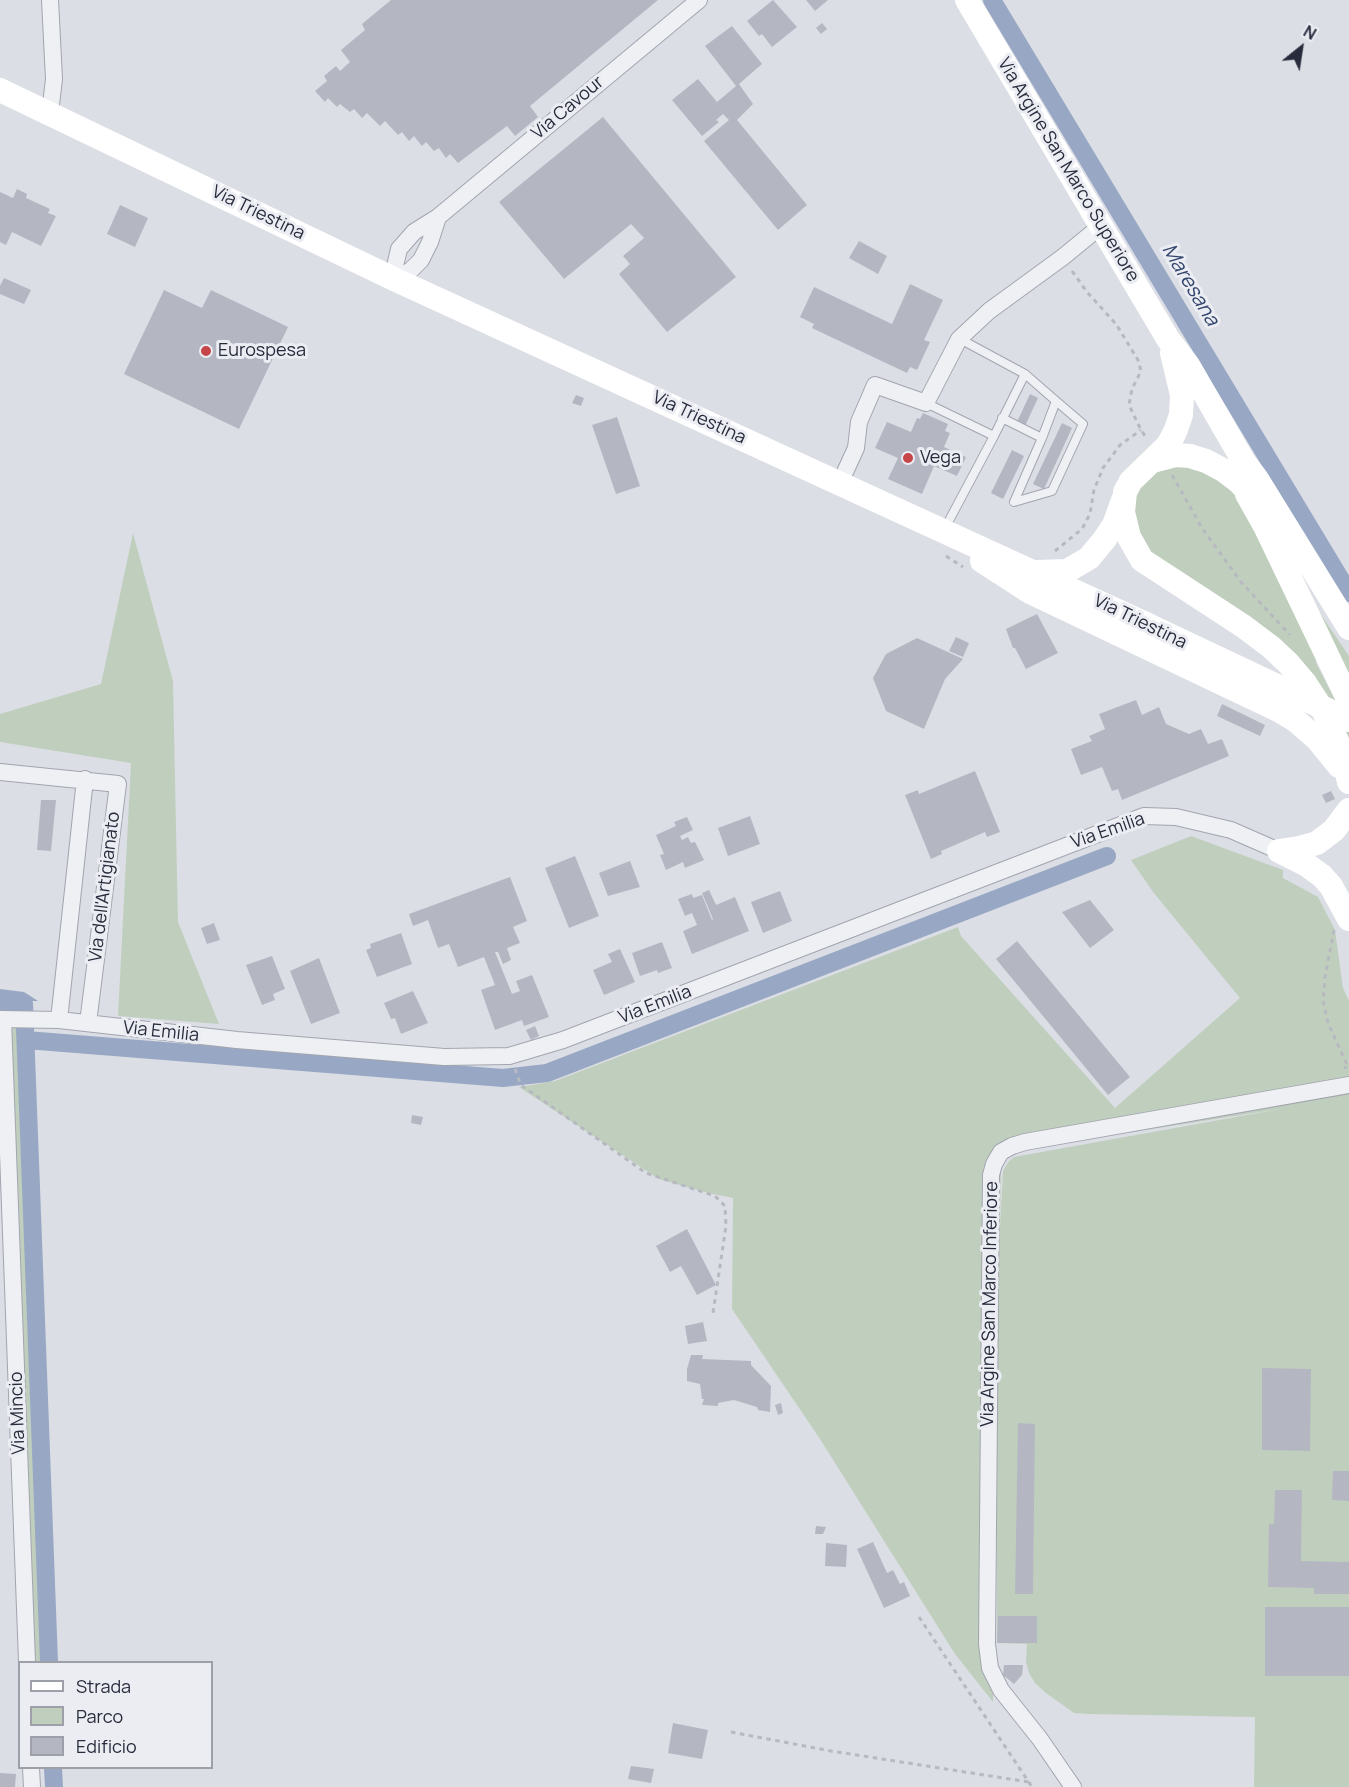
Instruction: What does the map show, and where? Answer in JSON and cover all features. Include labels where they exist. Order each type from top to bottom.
[{"type":"street","points":[[50,0],[54,78],[50,113]]},
{"type":"street","name":"Via Cavour","points":[[438,217],[422,260],[396,280],[395,266],[399,249],[414,232],[438,217],[699,0]]},
{"type":"street","name":"Via Argine San Marco Superiore","points":[[966,0],[1168,339]]},
{"type":"street","name":"Via Triestina","points":[[0,90],[396,280],[944,531],[1041,565],[1148,625],[1349,720]]},
{"type":"street","points":[[840,483],[856,448],[859,422],[875,385],[926,403],[958,339],[989,310],[1063,257],[1102,225]]},
{"type":"street","points":[[1161,464],[1181,415],[1182,395],[1168,339]]},
{"type":"street","points":[[1168,339],[1188,365],[1349,700]]},
{"type":"street","points":[[1041,565],[1067,571],[1089,558],[1114,525],[1131,481],[1176,455],[1190,456],[1215,466],[1247,486],[1272,519],[1349,644]]},
{"type":"street","points":[[1247,486],[1257,479],[1349,628]]},
{"type":"street","points":[[1123,500],[1123,512],[1129,537],[1142,560],[1271,647],[1305,683],[1324,712],[1342,752],[1348,780]]},
{"type":"street","points":[[909,514],[1030,592],[1295,720],[1317,739],[1348,780]]},
{"type":"street","name":"Via dell'Artigianato","points":[[0,772],[118,784],[88,1023]]},
{"type":"street","name":"Via dell'Artigianato","points":[[59,1020],[85,779]]},
{"type":"street","points":[[1279,850],[1317,843],[1334,830],[1349,810]]},
{"type":"street","name":"Via Emilia","points":[[2,1019],[59,1020],[237,1040],[444,1057],[509,1056],[563,1040],[1144,816],[1176,817],[1231,830],[1279,850]]},
{"type":"street","points":[[1279,850],[1307,865],[1331,886],[1342,921]]},
{"type":"street","name":"Via Mincio","points":[[2,1019],[27,1661]]},
{"type":"street","name":"Via Argine San Marco Inferiore","points":[[1073,1787],[1040,1739],[1001,1690],[990,1668],[987,1644],[991,1175],[994,1164],[1001,1152],[1025,1142],[1349,1085]]},
{"type":"street","points":[[31,1769],[32,1787]]},
{"type":"lane","points":[[958,339],[1024,374],[1056,401],[1083,424],[1052,491],[1014,502],[1056,401]]},
{"type":"lane","points":[[944,531],[1024,374]]},
{"type":"lane","points":[[926,403],[994,436]]},
{"type":"lane","points":[[1002,418],[1042,438]]},
{"type":"path","points":[[1041,565],[1082,529],[1090,514],[1094,490],[1103,468],[1120,445],[1141,430],[1129,405],[1132,389],[1141,371],[1138,360],[1116,324],[1087,291],[1063,257]]},
{"type":"path","points":[[1161,464],[1183,491],[1202,528],[1241,582],[1293,638]]},
{"type":"path","points":[[1338,1070],[1348,1066],[1328,1023],[1323,1001],[1324,977],[1342,921]]},
{"type":"path","points":[[521,1085],[646,1173],[715,1196],[725,1206],[726,1226],[713,1312]]},
{"type":"path","points":[[919,1617],[1032,1787]]},
{"type":"path","points":[[731,1732],[831,1751],[1029,1782]]},
{"type":"green space","points":[[1171,463],[1195,464],[1228,485],[1241,502],[1316,655],[1316,663],[1349,726],[1349,743],[1326,697],[1161,567],[1132,526],[1134,497],[1146,479]]},
{"type":"green space","points":[[133,533],[173,681],[178,922],[219,1024],[118,1016],[131,763],[0,742],[0,714],[101,684]]},
{"type":"green space","points":[[1309,597],[1349,656],[1349,676]]},
{"type":"green space","points":[[1191,836],[1283,870],[1283,878],[1318,897],[1335,930],[1343,988],[1349,1001],[1349,1787],[1254,1787],[1255,1717],[1074,1713],[1046,1693],[1035,1683],[1029,1673],[1026,1662],[1027,1644],[997,1643],[997,1508],[993,1702],[955,1654],[820,1439],[732,1309],[733,1198],[659,1179],[519,1087],[555,1081],[958,927],[961,936],[1115,1108],[1240,998],[1153,892],[1131,860]],"holes":[[[1280,1109],[1014,1157],[1003,1171],[1000,1228],[1001,1167],[1011,1151]]]},
{"type":"green space","points":[[14,1019],[20,1019],[44,1661],[33,1661],[11,1041]]},
{"type":"water","points":[[0,989],[24,992],[38,1001],[31,1001],[32,1007],[0,1003]]},
{"type":"building","points":[[391,0],[658,0],[530,106],[538,117],[515,136],[507,126],[458,163],[450,154],[446,158],[439,148],[434,151],[426,142],[422,146],[414,136],[409,141],[402,132],[398,135],[385,121],[380,126],[367,113],[362,118],[354,109],[350,112],[340,104],[337,107],[328,98],[325,102],[315,91],[327,81],[324,76],[336,66],[340,71],[350,62],[341,50],[365,30],[362,24]]},
{"type":"building","points":[[773,0],[797,27],[772,47],[762,34],[759,36],[747,21]]},
{"type":"building","points":[[806,0],[828,0],[815,11]]},
{"type":"building","points":[[822,23],[827,29],[821,34],[816,28]]},
{"type":"building","points":[[732,26],[762,64],[739,84],[753,104],[737,120],[807,205],[778,230],[704,141],[729,120],[723,114],[716,120],[719,122],[702,136],[672,100],[698,79],[717,102],[736,86],[705,46]]},
{"type":"building","points":[[603,117],[736,277],[667,332],[619,274],[630,264],[623,256],[644,238],[631,224],[564,279],[499,202]]},
{"type":"building","points":[[17,189],[27,194],[26,198],[50,209],[48,213],[56,216],[41,246],[12,232],[6,245],[0,242],[0,192],[13,198]]},
{"type":"building","points":[[120,205],[148,218],[135,247],[107,234]]},
{"type":"building","points":[[859,241],[887,256],[878,274],[849,258]]},
{"type":"building","points":[[4,278],[31,290],[24,304],[0,294],[0,286]]},
{"type":"building","points":[[910,284],[943,300],[924,340],[930,342],[917,370],[910,367],[907,373],[812,328],[814,324],[800,317],[814,287],[892,324]]},
{"type":"building","name":"Eurospesa","points":[[164,290],[202,308],[211,290],[288,327],[239,429],[124,374]]},
{"type":"building","points":[[1030,394],[1038,398],[1025,426],[1017,422]]},
{"type":"building","points":[[576,395],[584,398],[581,406],[572,403]]},
{"type":"building","points":[[923,413],[948,424],[945,431],[950,433],[944,447],[966,457],[957,476],[934,466],[922,494],[888,479],[898,458],[875,448],[887,422],[911,432],[917,418],[920,419]]},
{"type":"building","points":[[617,417],[640,486],[616,494],[592,425]]},
{"type":"building","points":[[1062,423],[1072,428],[1044,489],[1033,484]]},
{"type":"building","points":[[1012,450],[1024,456],[1003,499],[991,493]]},
{"type":"building","points":[[1037,614],[1058,653],[1026,669],[1013,648],[1006,629]]},
{"type":"building","points":[[956,637],[969,643],[963,657],[949,651]]},
{"type":"building","points":[[917,638],[963,659],[945,679],[924,729],[886,711],[873,678],[886,654]]},
{"type":"building","points":[[1136,700],[1142,715],[1159,707],[1166,724],[1189,734],[1201,729],[1208,744],[1222,739],[1229,756],[1122,800],[1118,789],[1112,791],[1102,767],[1081,775],[1071,749],[1092,741],[1089,736],[1105,729],[1099,714]]},
{"type":"building","points":[[1222,704],[1265,725],[1260,736],[1217,716]]},
{"type":"building","points":[[975,771],[1000,832],[987,837],[985,832],[941,851],[942,854],[931,859],[905,795],[918,790],[919,794]]},
{"type":"building","points":[[1331,791],[1335,799],[1326,803],[1322,795]]},
{"type":"building","points":[[41,800],[56,800],[51,851],[37,850]]},
{"type":"building","points":[[750,816],[760,844],[728,856],[718,828]]},
{"type":"building","points":[[687,817],[693,830],[680,836],[682,840],[688,837],[691,843],[695,842],[704,860],[685,868],[683,862],[666,870],[660,855],[664,854],[656,835],[676,826],[674,822]]},
{"type":"building","points":[[575,856],[599,916],[569,928],[545,868]]},
{"type":"building","points":[[630,861],[640,887],[608,896],[599,873]]},
{"type":"building","points":[[510,877],[527,921],[513,927],[520,943],[507,948],[511,960],[503,964],[498,952],[495,952],[512,994],[520,991],[516,981],[532,975],[549,1017],[524,1026],[522,1020],[495,1030],[481,990],[495,985],[484,957],[458,967],[449,944],[438,948],[428,920],[413,926],[409,914]]},
{"type":"building","points":[[709,890],[716,905],[735,897],[749,931],[692,954],[683,931],[697,925],[692,913],[685,916],[678,899],[692,894],[693,898],[702,895],[712,920],[702,893]]},
{"type":"building","points":[[780,891],[792,921],[763,933],[751,902]]},
{"type":"building","points":[[1090,900],[1114,930],[1090,948],[1062,912]]},
{"type":"building","points":[[214,923],[220,940],[207,944],[201,928]]},
{"type":"building","points":[[401,933],[412,964],[377,977],[366,950],[371,948],[370,944]]},
{"type":"building","points":[[1017,941],[1130,1077],[1108,1095],[996,959]]},
{"type":"building","points":[[662,942],[672,968],[640,976],[632,953]]},
{"type":"building","points":[[620,949],[635,982],[604,995],[593,970],[612,962],[608,954]]},
{"type":"building","points":[[272,956],[285,989],[273,994],[275,1000],[262,1005],[246,965]]},
{"type":"building","points":[[319,958],[340,1013],[311,1024],[290,971]]},
{"type":"building","points":[[413,991],[428,1023],[401,1034],[395,1018],[391,1019],[384,1003]]},
{"type":"building","points":[[535,1026],[539,1036],[531,1040],[526,1030]]},
{"type":"building","points":[[412,1115],[423,1117],[421,1125],[411,1123]]},
{"type":"building","points":[[687,1229],[716,1285],[697,1295],[681,1266],[670,1272],[656,1246]]},
{"type":"building","points":[[703,1322],[707,1341],[688,1344],[685,1326]]},
{"type":"building","points":[[691,1355],[703,1355],[702,1359],[751,1361],[751,1365],[771,1386],[770,1412],[758,1410],[757,1407],[734,1400],[718,1403],[718,1406],[702,1405],[704,1399],[702,1399],[700,1384],[687,1381],[687,1369]]},
{"type":"building","points":[[1262,1368],[1311,1369],[1310,1451],[1262,1450]]},
{"type":"building","points":[[781,1403],[783,1413],[778,1415],[775,1405]]},
{"type":"building","points":[[1018,1423],[1035,1424],[1033,1594],[1015,1594]]},
{"type":"building","points":[[1333,1471],[1349,1471],[1349,1501],[1332,1500]]},
{"type":"building","points":[[1275,1490],[1302,1490],[1301,1561],[1349,1562],[1349,1594],[1314,1594],[1314,1588],[1268,1587],[1269,1524],[1274,1524]]},
{"type":"building","points":[[816,1526],[826,1527],[823,1534],[815,1534]]},
{"type":"building","points":[[873,1542],[887,1573],[893,1570],[900,1584],[904,1582],[910,1596],[884,1608],[857,1549]]},
{"type":"building","points":[[826,1543],[847,1545],[846,1567],[825,1566]]},
{"type":"building","points":[[1265,1607],[1349,1607],[1349,1676],[1265,1676]]},
{"type":"building","points":[[998,1616],[1037,1616],[1037,1643],[997,1643]]},
{"type":"building","points":[[1004,1665],[1023,1665],[1022,1675],[1014,1684],[1003,1675]]},
{"type":"building","points":[[673,1723],[708,1730],[702,1759],[668,1753]]},
{"type":"building","points":[[631,1766],[654,1769],[651,1783],[628,1779]]},
{"type":"building","points":[[0,1773],[16,1774],[15,1787],[0,1787]]},
{"type":"waterway","name":"Maresana","points":[[992,0],[1349,593]]},
{"type":"waterway","points":[[26,1040],[503,1078],[547,1073],[1107,856]]},
{"type":"waterway","points":[[0,1001],[24,1003],[49,1661]]},
{"type":"waterway","points":[[53,1769],[54,1787]]},
{"type":"place","name":"Eurospesa","points":[[206,351]]},
{"type":"place","name":"Vega","points":[[908,458]]}]
